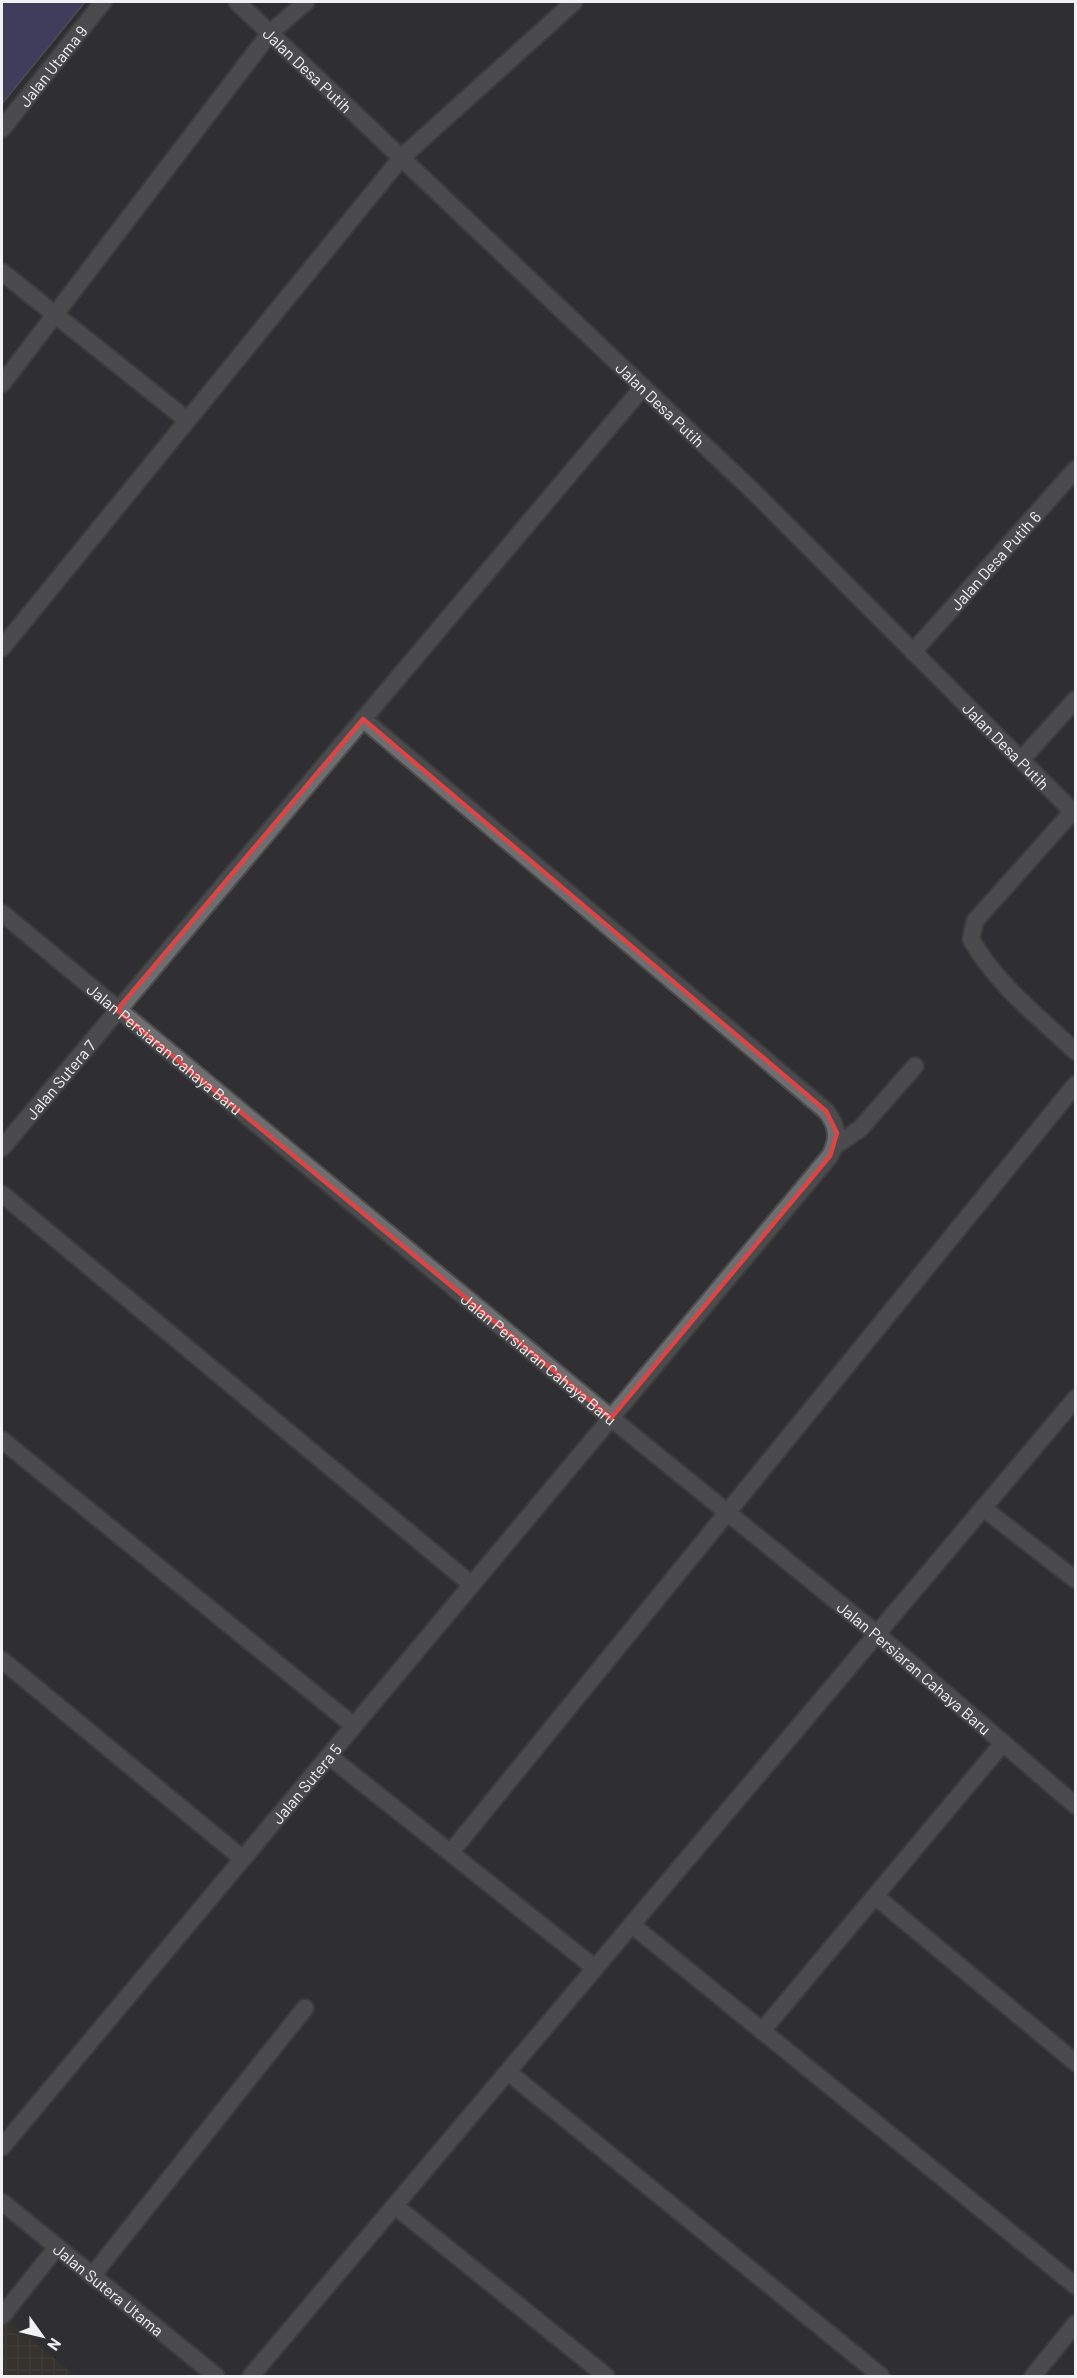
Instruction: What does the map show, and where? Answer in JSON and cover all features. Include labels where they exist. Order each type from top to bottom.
[{"type":"street","name":"Jalan Utama 9","points":[[2,129],[103,2]]},
{"type":"street","name":"Jalan Desa Putih","points":[[237,2],[758,496],[1074,814]]},
{"type":"street","points":[[2,384],[270,33],[306,2]]},
{"type":"street","points":[[2,648],[402,157],[574,2]]},
{"type":"street","points":[[2,272],[188,420]]},
{"type":"street","name":"Jalan Sutera 7","points":[[2,1148],[643,387]]},
{"type":"street","name":"Jalan Desa Putih 6","points":[[913,652],[1076,469]]},
{"type":"street","points":[[1021,760],[1076,699]]},
{"type":"street","points":[[363,720],[826,1111],[834,1120],[837,1133],[836,1145]]},
{"type":"street","points":[[1074,814],[975,921],[971,939],[981,958],[995,974],[1076,1052]]},
{"type":"street","name":"Jalan Persiaran Cahaya Baru","points":[[2,913],[611,1418],[877,1634],[1076,1806]]},
{"type":"street","points":[[836,1145],[860,1129],[915,1066]]},
{"type":"street","points":[[451,1852],[1076,1084]]},
{"type":"street","name":"Jalan Sutera 5","points":[[2,2147],[830,1156],[836,1145]]},
{"type":"street","points":[[2,1194],[472,1585]]},
{"type":"street","points":[[251,2376],[1076,1398]]},
{"type":"street","points":[[2,1440],[354,1726]]},
{"type":"street","points":[[983,1508],[1076,1580]]},
{"type":"street","points":[[2,1660],[243,1859]]},
{"type":"street","points":[[762,2031],[1003,1743]]},
{"type":"street","points":[[329,1756],[595,1968]]},
{"type":"street","points":[[875,1896],[1076,2063]]},
{"type":"street","points":[[632,1925],[1076,2286]]},
{"type":"street","points":[[92,2276],[305,2008]]},
{"type":"street","points":[[508,2072],[880,2376]]},
{"type":"street","name":"Jalan Sutera Utama","points":[[2,2202],[216,2376]]},
{"type":"street","points":[[395,2206],[606,2376]]},
{"type":"street","points":[[2,2316],[57,2247]]},
{"type":"street","points":[[1033,2376],[1076,2323]]},
{"type":"highlighted area","points":[[363,719],[826,1111],[837,1133],[830,1156],[611,1418],[117,1010]]},
{"type":"shaded area","points":[[2,2316],[76,2376],[2,2376]]},
{"type":"building","points":[[2,2],[85,2],[2,104]]}]
